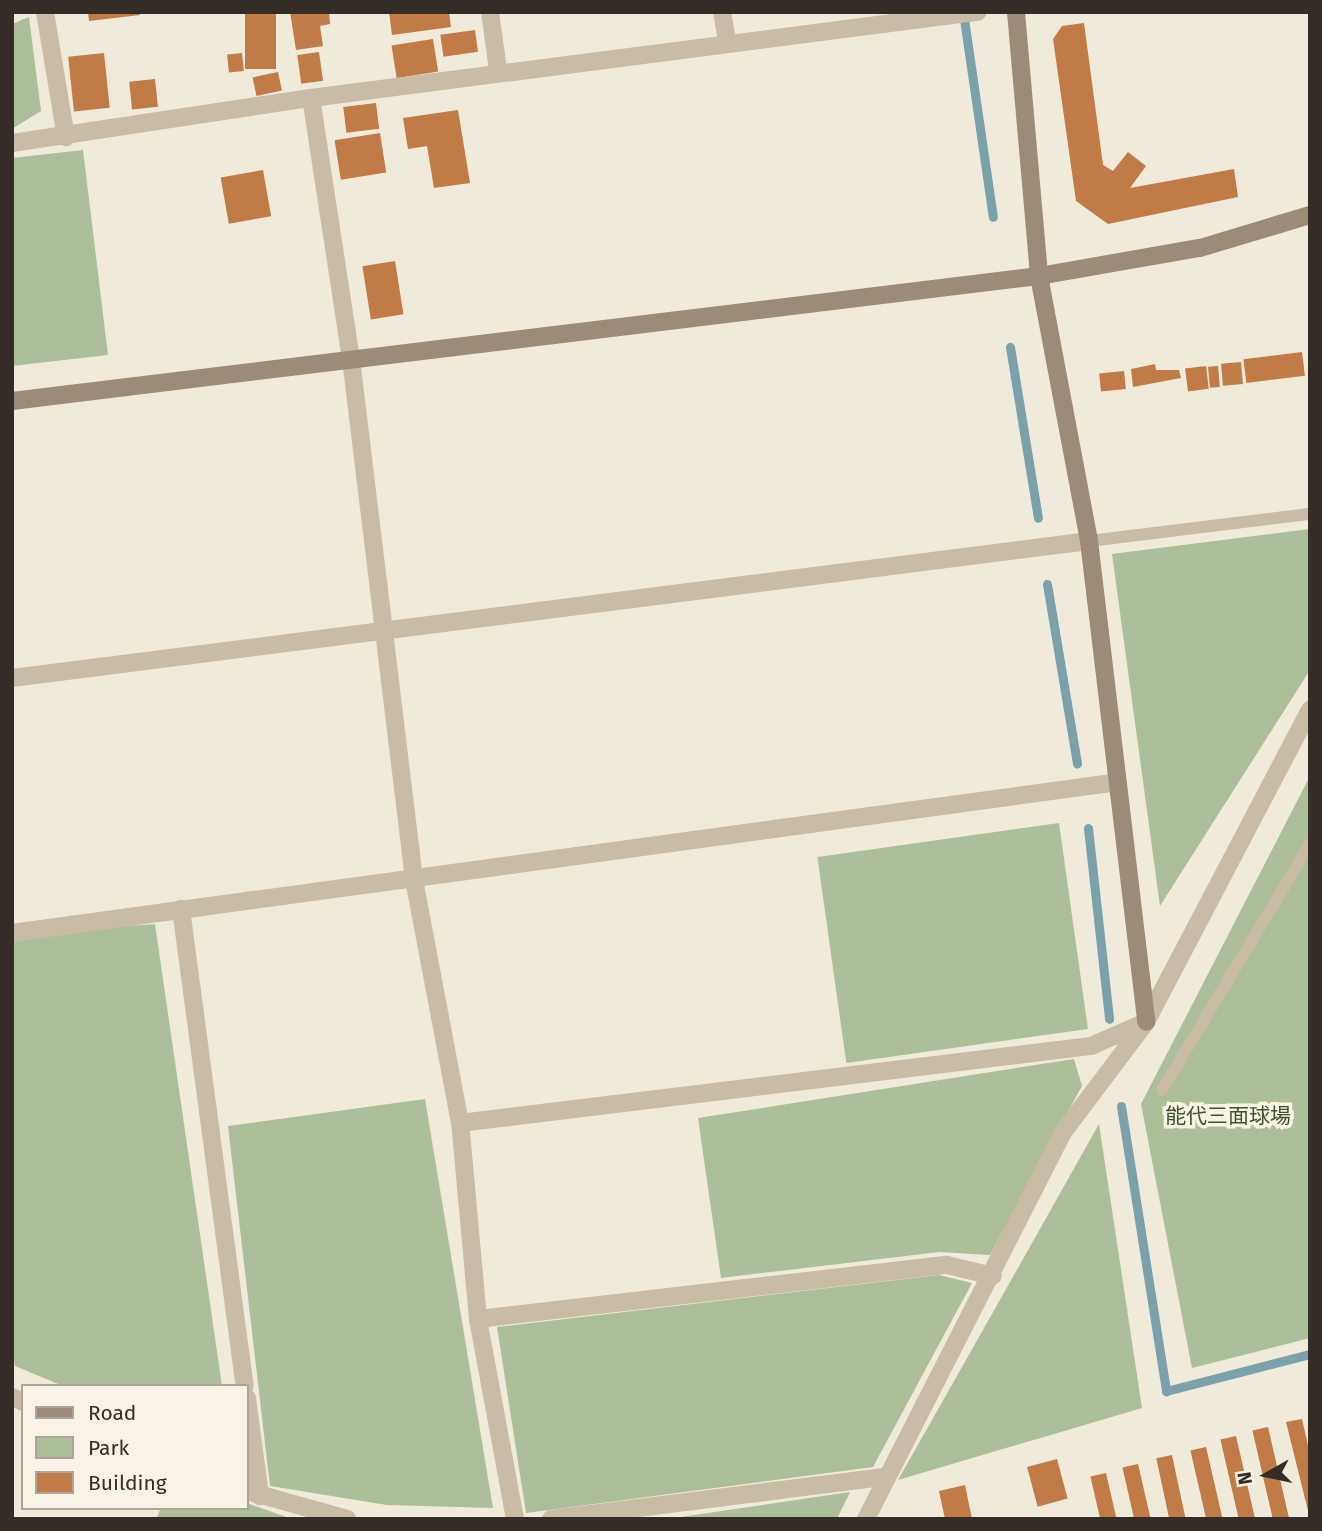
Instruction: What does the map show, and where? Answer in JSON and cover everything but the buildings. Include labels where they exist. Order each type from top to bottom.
[{"type":"street","points":[[45,12],[66,136]]},
{"type":"street","points":[[489,12],[498,70]]},
{"type":"street","points":[[722,12],[727,41]]},
{"type":"street","points":[[12,143],[498,70],[977,12]]},
{"type":"street","points":[[1016,12],[1039,276],[1089,541],[1146,1022]]},
{"type":"street","points":[[312,98],[351,359],[414,878],[460,1123],[478,1319],[514,1519]]},
{"type":"street","points":[[12,401],[1039,276],[1200,248],[1310,215]]},
{"type":"street","points":[[12,678],[1089,541]]},
{"type":"street","points":[[866,1519],[882,1477],[993,1276],[1064,1131],[1146,1022],[1310,709]]},
{"type":"street","points":[[12,933],[1118,782]]},
{"type":"street","points":[[181,909],[245,1384]]},
{"type":"street","points":[[460,1123],[1091,1046],[1146,1022]]},
{"type":"street","points":[[478,1319],[947,1265],[993,1276]]},
{"type":"street","points":[[248,1414],[253,1494],[347,1519]]},
{"type":"street","points":[[551,1519],[882,1477]]},
{"type":"lane","points":[[1089,541],[1310,514]]},
{"type":"lane","points":[[1162,1090],[1310,844]]},
{"type":"green space","points":[[29,17],[41,111],[12,129],[12,24]]},
{"type":"green space","points":[[83,150],[108,355],[12,366],[12,158]]},
{"type":"green space","points":[[1310,529],[1310,670],[1160,906],[1112,554]]},
{"type":"green space","name":"能代三面球場","points":[[1310,776],[1310,1338],[1192,1368],[1141,1104]]},
{"type":"green space","points":[[1059,823],[1088,1029],[846,1063],[817,857]]},
{"type":"green space","points":[[155,924],[222,1384],[58,1384],[15,1366],[12,1348],[12,935]]},
{"type":"green space","points":[[1074,1059],[1082,1086],[990,1255],[939,1252],[721,1278],[698,1118]]},
{"type":"green space","points":[[425,1099],[493,1508],[387,1505],[270,1486],[228,1126]]},
{"type":"green space","points":[[1099,1124],[1142,1408],[898,1480],[992,1314]]},
{"type":"green space","points":[[939,1275],[972,1283],[873,1467],[526,1513],[497,1327]]},
{"type":"green space","points":[[850,1492],[837,1519],[667,1519]]},
{"type":"green space","points":[[248,1503],[292,1519],[156,1519],[160,1510],[248,1510]]},
{"type":"waterway","points":[[963,12],[993,217]]},
{"type":"waterway","points":[[1010,347],[1038,518]]},
{"type":"waterway","points":[[1047,584],[1077,764]]},
{"type":"waterway","points":[[1088,828],[1109,1019]]},
{"type":"waterway","points":[[1121,1106],[1166,1391],[1310,1354]]}]
